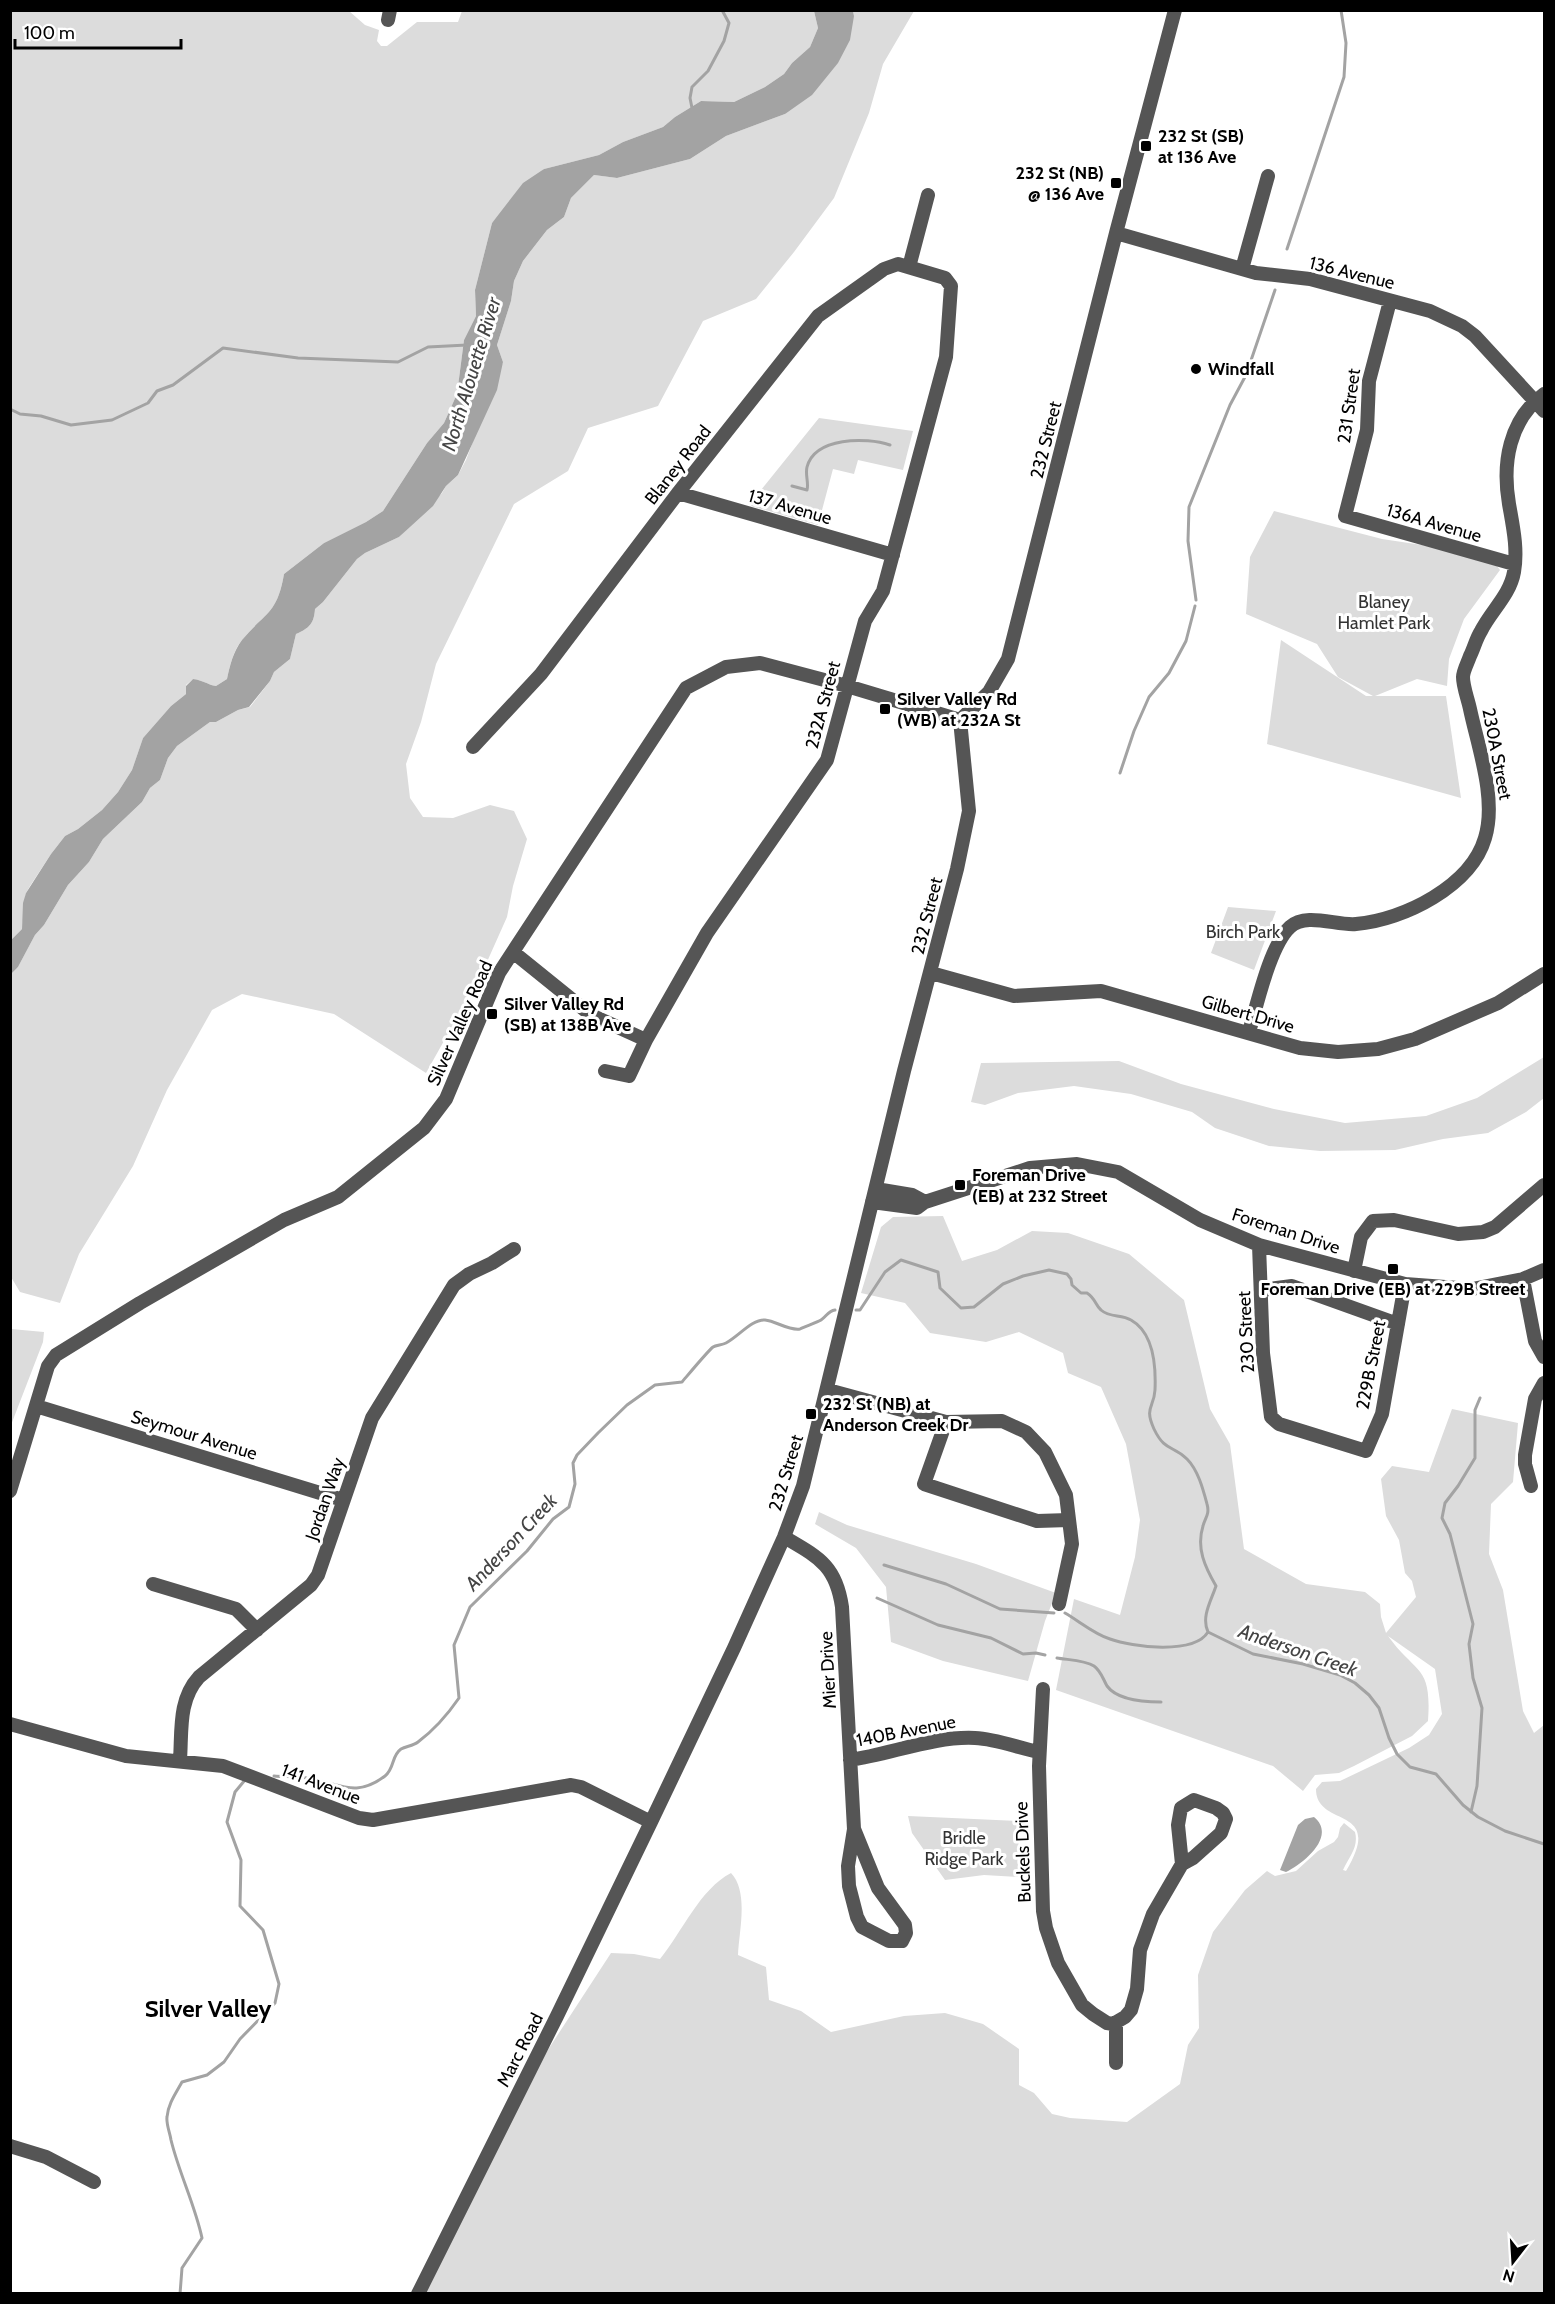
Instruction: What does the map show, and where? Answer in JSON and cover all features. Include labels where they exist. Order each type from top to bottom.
[{"type":"street","name":"232 Street","points":[[651,1822],[734,1648],[784,1537],[803,1486],[957,869],[969,811],[960,720],[989,692],[1008,659],[1175,10]]},
{"type":"street","points":[[1242,269],[1268,176]]},
{"type":"street","points":[[909,267],[928,195]]},
{"type":"street","name":"136 Avenue","points":[[1116,233],[1242,269],[1269,275],[1310,279],[1430,311],[1468,331],[1542,402]]},
{"type":"street","name":"Blaney Road","points":[[473,747],[541,674],[818,316],[884,269],[898,264],[945,278]]},
{"type":"street","name":"232A Street","points":[[605,1071],[629,1076],[646,1041],[707,933],[827,760],[865,621],[881,596],[946,357],[951,286],[945,278]]},
{"type":"street","name":"231 Street","points":[[1345,516],[1367,430],[1369,381],[1390,301]]},
{"type":"street","name":"230A Street","points":[[1249,1032],[1276,946],[1290,926],[1304,920],[1355,924],[1384,919],[1420,904],[1455,882],[1476,861],[1486,837],[1490,803],[1463,677],[1481,630],[1503,600],[1514,572],[1515,538],[1509,502],[1508,454],[1513,434],[1542,402]]},
{"type":"street","name":"137 Avenue","points":[[678,494],[893,555]]},
{"type":"street","name":"136A Avenue","points":[[1345,516],[1514,564]]},
{"type":"street","name":"Silver Valley Road","points":[[10,1491],[48,1366],[56,1355],[284,1220],[338,1197],[424,1128],[446,1099],[499,973],[686,688],[726,666],[760,663],[960,720]]},
{"type":"street","points":[[513,952],[591,1015],[646,1041]]},
{"type":"street","name":"Gilbert Drive","points":[[931,973],[1014,996],[1101,991],[1300,1048],[1338,1052],[1378,1049],[1415,1039],[1498,1003],[1545,974]]},
{"type":"street","name":"Foreman Drive","points":[[874,1195],[917,1208],[925,1202],[1030,1168],[1077,1164],[1118,1172],[1200,1220],[1259,1245],[1405,1284],[1472,1289],[1523,1279],[1545,1270]]},
{"type":"street","points":[[1354,1270],[1361,1237],[1373,1221],[1394,1220],[1458,1234],[1483,1232],[1495,1227],[1545,1185]]},
{"type":"street","name":"230 Street","points":[[1259,1245],[1263,1353],[1271,1417],[1279,1424],[1366,1451]]},
{"type":"street","name":"Jordan Way","points":[[180,1760],[184,1702],[190,1688],[199,1677],[311,1585],[318,1575],[378,1407],[447,1294],[462,1278],[514,1249]]},
{"type":"street","points":[[1523,1279],[1535,1341],[1545,1357]]},
{"type":"street","name":"229B Street","points":[[1366,1451],[1382,1414],[1405,1284]]},
{"type":"street","points":[[1261,1290],[1292,1286],[1398,1324]]},
{"type":"street","points":[[1531,1486],[1525,1455],[1534,1399],[1545,1383]]},
{"type":"street","points":[[828,1390],[946,1422],[1002,1421],[1026,1432],[1045,1452],[1066,1496],[1072,1544],[1059,1604]]},
{"type":"street","name":"Seymour Avenue","points":[[36,1406],[343,1500]]},
{"type":"street","points":[[946,1422],[924,1484],[1037,1521],[1069,1520]]},
{"type":"street","name":"Mier Drive","points":[[784,1537],[823,1561],[838,1584],[842,1607],[855,1829],[848,1876],[859,1924],[865,1930],[889,1941],[902,1941],[906,1934],[905,1925],[878,1888],[855,1829]]},
{"type":"street","points":[[153,1584],[236,1608],[258,1630]]},
{"type":"street","name":"Buckels Drive","points":[[1043,1689],[1039,1752],[1041,1896],[1046,1928],[1058,1963],[1082,2005],[1107,2023],[1116,2023]]},
{"type":"street","name":"141 Avenue","points":[[10,1724],[126,1756],[180,1760],[233,1769],[359,1818],[373,1820],[571,1785],[580,1787],[651,1822]]},
{"type":"street","name":"140B Avenue","points":[[850,1760],[882,1755],[936,1741],[961,1738],[988,1739],[1019,1749],[1039,1752]]},
{"type":"street","points":[[1116,2063],[1116,2023],[1125,2017],[1134,2003],[1140,1950],[1145,1932],[1162,1896],[1182,1864],[1221,1833],[1226,1819],[1223,1813],[1194,1800],[1181,1808],[1178,1825],[1182,1864]]},
{"type":"street","name":"Marc Road","points":[[418,2294],[651,1822]]},
{"type":"street","points":[[10,2146],[45,2157],[94,2182]]},
{"type":"green space","points":[[11,11],[349,11],[365,25],[379,30],[377,41],[381,46],[387,46],[417,22],[458,22],[462,11],[814,11],[818,28],[810,47],[792,63],[784,74],[765,87],[734,102],[701,101],[663,127],[623,142],[599,155],[544,169],[492,223],[475,290],[476,316],[464,340],[457,394],[444,423],[427,443],[383,511],[324,543],[284,574],[274,606],[236,649],[227,679],[216,686],[193,679],[186,685],[186,694],[171,706],[143,738],[132,770],[118,792],[102,810],[65,836],[51,854],[26,893],[22,929],[11,940]]},
{"type":"green space","points":[[853,11],[914,11],[883,64],[869,113],[834,198],[756,299],[703,321],[658,406],[588,428],[568,471],[514,504],[436,664],[421,722],[406,764],[410,798],[423,817],[453,818],[490,805],[514,811],[527,839],[513,886],[507,917],[482,973],[426,1073],[334,1014],[242,994],[212,1010],[167,1090],[133,1166],[79,1254],[60,1303],[20,1292],[11,1277],[11,974],[18,967],[35,935],[44,925],[68,885],[89,862],[103,839],[142,802],[150,788],[160,780],[168,758],[177,746],[210,722],[216,722],[238,710],[250,707],[274,672],[290,659],[296,634],[305,630],[310,624],[314,618],[315,609],[357,559],[399,537],[458,475],[466,460],[503,362],[497,345],[511,301],[514,281],[523,261],[547,230],[564,217],[571,198],[594,175],[617,178],[690,159],[726,136],[785,114],[854,16]]},
{"type":"green space","points":[[819,418],[913,431],[903,470],[858,460],[854,474],[833,469],[818,525],[751,506],[753,500]]},
{"type":"green space","name":"Blaney Hamlet Park","points":[[1274,511],[1382,539],[1489,555],[1500,570],[1464,619],[1449,659],[1447,686],[1417,679],[1375,696],[1446,696],[1461,798],[1267,744],[1281,640],[1366,696],[1373,696],[1338,677],[1317,644],[1246,614],[1250,557]]},
{"type":"green space","name":"Birch Park","points":[[1228,907],[1276,911],[1254,970],[1211,953]]},
{"type":"green space","points":[[1544,1057],[1544,1098],[1526,1112],[1488,1133],[1443,1139],[1395,1150],[1320,1151],[1269,1146],[1215,1128],[1192,1112],[1131,1094],[1074,1086],[1018,1093],[985,1105],[971,1102],[981,1063],[1119,1061],[1181,1084],[1274,1109],[1345,1123],[1426,1116],[1477,1098]]},
{"type":"green space","points":[[943,1216],[962,1261],[997,1250],[1032,1231],[1068,1233],[1129,1254],[1184,1300],[1210,1409],[1230,1444],[1244,1549],[1306,1584],[1365,1592],[1380,1604],[1386,1633],[1416,1597],[1412,1581],[1405,1573],[1399,1540],[1386,1516],[1381,1479],[1392,1466],[1429,1472],[1452,1409],[1518,1423],[1513,1482],[1491,1504],[1489,1554],[1503,1590],[1523,1711],[1534,1733],[1544,1725],[1544,2293],[419,2294],[512,2105],[611,1953],[634,1954],[660,1959],[710,1889],[731,1873],[737,1881],[741,1901],[738,1955],[766,1967],[769,2000],[801,2011],[831,2032],[904,2016],[945,2013],[983,2024],[1019,2049],[1019,2085],[1034,2093],[1052,2114],[1070,2118],[1127,2122],[1180,2084],[1188,2045],[1199,2028],[1198,1975],[1213,1932],[1245,1890],[1267,1871],[1275,1876],[1296,1871],[1318,1851],[1334,1842],[1344,1823],[1355,1832],[1356,1837],[1353,1852],[1343,1870],[1346,1871],[1356,1850],[1358,1836],[1354,1826],[1326,1809],[1319,1801],[1316,1789],[1322,1782],[1340,1781],[1409,1748],[1429,1735],[1442,1714],[1435,1669],[1388,1636],[1424,1679],[1429,1703],[1428,1721],[1412,1736],[1354,1766],[1339,1773],[1315,1775],[1303,1791],[1273,1766],[1056,1690],[1074,1599],[1120,1615],[1135,1557],[1140,1520],[1126,1444],[1101,1387],[1068,1373],[1063,1353],[1019,1332],[986,1342],[930,1333],[905,1303],[861,1293],[881,1227],[893,1217]]},
{"type":"green space","points":[[11,1329],[44,1332],[43,1342],[11,1425]]},
{"type":"green space","points":[[819,1512],[847,1525],[976,1564],[1056,1593],[1045,1621],[1028,1681],[943,1661],[891,1642],[886,1587],[856,1548],[815,1524]]},
{"type":"green space","name":"Bridle Ridge Park","points":[[908,1816],[1019,1821],[1018,1877],[984,1875],[945,1880],[912,1833]]},
{"type":"water","name":"North Alouette River","points":[[814,11],[853,11],[854,16],[850,40],[838,63],[812,95],[785,114],[726,136],[690,159],[617,178],[594,175],[571,198],[564,217],[547,230],[523,261],[514,281],[511,301],[497,345],[503,362],[497,390],[458,475],[446,486],[433,506],[399,537],[357,559],[315,609],[314,618],[310,624],[305,630],[296,634],[290,659],[274,672],[270,681],[249,707],[238,710],[216,722],[210,722],[177,746],[168,758],[160,780],[150,788],[142,802],[103,839],[89,862],[68,885],[44,925],[35,935],[18,967],[11,974],[11,940],[22,929],[23,903],[26,893],[65,836],[102,810],[118,792],[132,770],[143,738],[171,706],[186,694],[186,686],[193,679],[216,686],[227,679],[236,649],[274,606],[284,574],[324,543],[383,511],[427,443],[444,423],[457,394],[464,340],[476,316],[475,290],[492,223],[523,183],[544,169],[599,155],[623,142],[663,127],[701,101],[734,102],[765,87],[784,74],[792,63],[810,47],[818,28]]},
{"type":"water","points":[[1314,1817],[1320,1824],[1322,1832],[1315,1848],[1309,1856],[1293,1868],[1286,1872],[1280,1870],[1298,1825],[1305,1819]]},
{"type":"waterway","points":[[692,108],[690,98],[692,87],[708,71],[724,41],[729,23],[722,10]]},
{"type":"waterway","points":[[1287,249],[1344,77],[1346,43],[1341,10]]},
{"type":"waterway","points":[[1196,600],[1188,541],[1189,507],[1230,405],[1246,375],[1275,290]]},
{"type":"waterway","name":"North Alouette River","points":[[10,409],[20,414],[41,416],[71,425],[112,420],[148,403],[157,391],[173,385],[223,348],[298,358],[398,362],[428,347],[467,345]]},
{"type":"waterway","points":[[792,486],[807,490],[807,467],[812,457],[830,445],[855,441],[880,442],[890,445]]},
{"type":"waterway","points":[[1120,773],[1134,731],[1149,697],[1169,673],[1186,641],[1195,606]]},
{"type":"waterway","name":"Anderson Creek","points":[[856,1310],[860,1310],[885,1272],[901,1260],[938,1272],[940,1288],[961,1308],[974,1307],[1003,1284],[1023,1276],[1049,1270],[1067,1274],[1072,1285],[1081,1293],[1090,1295],[1101,1310],[1127,1318],[1139,1326],[1149,1342],[1154,1361],[1155,1390],[1150,1412],[1151,1422],[1162,1441],[1191,1463],[1200,1480],[1208,1507],[1201,1534],[1201,1550],[1216,1586],[1206,1615],[1208,1632],[1253,1654],[1303,1664],[1340,1675],[1355,1683],[1379,1708],[1397,1754],[1410,1767],[1436,1774],[1463,1805],[1478,1817],[1505,1831],[1544,1844]]},
{"type":"waterway","name":"Anderson Creek","points":[[274,1776],[306,1778],[348,1788],[375,1783],[385,1776],[398,1752],[416,1743],[430,1732],[459,1698],[454,1645],[470,1607],[527,1551],[553,1519],[569,1507],[575,1484],[573,1463],[577,1455],[598,1433],[627,1405],[655,1385],[682,1382],[713,1347],[726,1343],[755,1322],[765,1320],[791,1329],[800,1329],[819,1321],[835,1310]]},
{"type":"waterway","points":[[1471,1812],[1477,1786],[1482,1708],[1473,1678],[1469,1644],[1473,1624],[1450,1534],[1442,1518],[1445,1503],[1475,1458],[1475,1410],[1480,1398]]},
{"type":"waterway","points":[[884,1565],[946,1584],[1000,1609],[1054,1613]]},
{"type":"waterway","points":[[877,1598],[938,1625],[991,1638],[1023,1654],[1045,1655]]},
{"type":"waterway","points":[[1065,1613],[1104,1637],[1133,1645],[1162,1647],[1190,1644],[1201,1639],[1208,1632]]},
{"type":"waterway","points":[[1057,1658],[1081,1661],[1094,1666],[1107,1686],[1125,1698],[1161,1702]]},
{"type":"waterway","name":"Anderson Creek","points":[[180,2294],[182,2268],[202,2238],[171,2140],[167,2120],[169,2108],[182,2082],[207,2075],[224,2062],[240,2039],[275,2003],[279,1984],[263,1930],[240,1906],[241,1860],[227,1822],[235,1792],[245,1780]]},
{"type":"place","name":"232 St (SB) at 136 Ave","points":[[1146,146]]},
{"type":"place","name":"232 St (NB) @ 136 Ave","points":[[1116,183]]},
{"type":"place","name":"Windfall","points":[[1196,369]]},
{"type":"place","name":"Silver Valley Rd (WB) at 232A St","points":[[885,709]]},
{"type":"place","name":"Silver Valley Rd (SB) at 138B Ave","points":[[492,1014]]},
{"type":"place","name":"Foreman Drive (EB) at 232 Street","points":[[960,1185]]},
{"type":"place","name":"Foreman Drive (EB) at 229B Street","points":[[1393,1269]]},
{"type":"place","name":"232 St (NB) at Anderson Creek Dr","points":[[811,1414]]},
{"type":"district","name":"Silver Valley","points":[[208,2009]]}]
